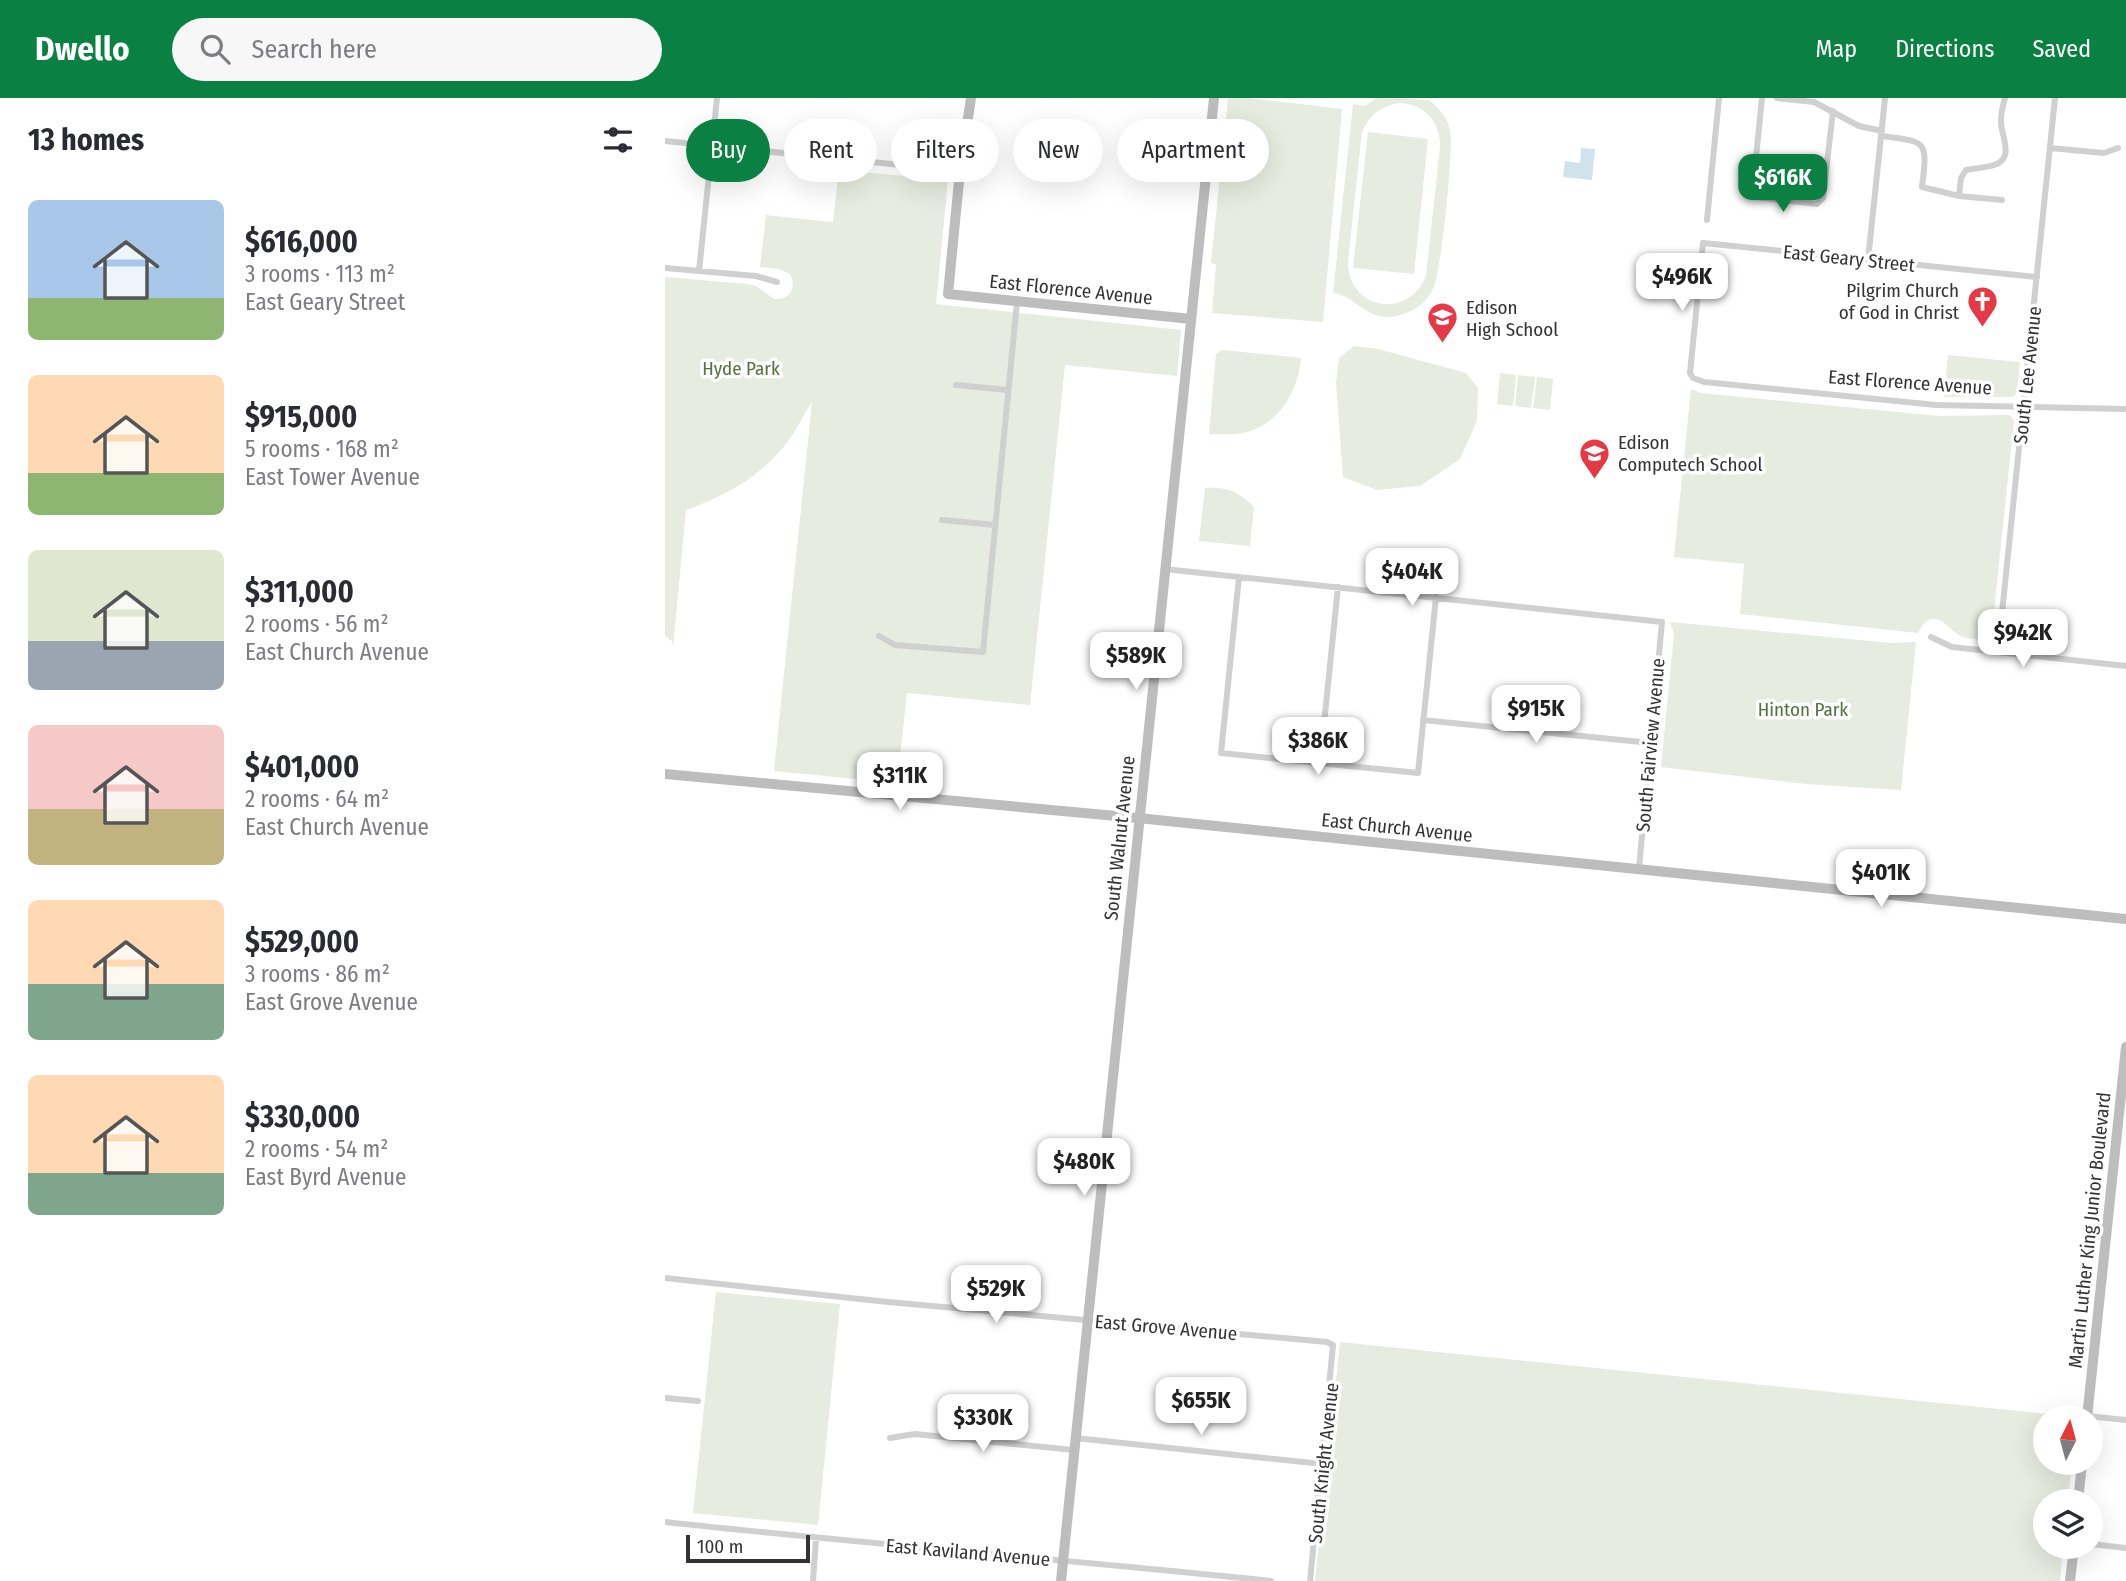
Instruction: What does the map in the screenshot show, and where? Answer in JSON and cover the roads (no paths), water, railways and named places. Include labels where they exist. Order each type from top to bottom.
[{"type":"street","points":[[715,119],[717,98]]},
{"type":"street","points":[[968,119],[971,98]]},
{"type":"street","name":"South Walnut Avenue","points":[[1061,1581],[1214,98]]},
{"type":"street","points":[[1707,220],[1719,98]]},
{"type":"street","points":[[1762,98],[1753,187],[1756,197],[1817,204],[1823,198],[1833,111]]},
{"type":"street","points":[[1776,98],[1814,102],[1859,126],[1915,141],[1927,154],[1923,187],[1959,196],[2003,200]]},
{"type":"street","points":[[1868,260],[1885,98]]},
{"type":"street","points":[[1959,196],[1961,178],[1966,170],[1995,165],[2002,160],[2007,146],[2000,123],[2005,98]]},
{"type":"street","name":"South Lee Avenue","points":[[1998,652],[2055,98]]},
{"type":"street","points":[[665,141],[686,143]]},
{"type":"street","points":[[2050,148],[2103,153],[2118,148]]},
{"type":"street","points":[[770,151],[891,164]]},
{"type":"street","points":[[699,271],[708,182]]},
{"type":"street","name":"East Florence Avenue","points":[[959,182],[948,294],[1191,319]]},
{"type":"street","name":"East Geary Street","points":[[1693,378],[1690,365],[1703,243],[2037,277]]},
{"type":"street","points":[[665,268],[755,276],[777,282]]},
{"type":"street","points":[[879,636],[895,645],[983,652],[1017,302]]},
{"type":"street","name":"East Florence Avenue","points":[[1693,378],[1704,382],[1935,405],[2126,409]]},
{"type":"street","points":[[956,385],[1007,390]]},
{"type":"street","points":[[942,520],[995,525]]},
{"type":"street","points":[[1164,569],[1436,597],[1418,773],[1221,753],[1239,578]]},
{"type":"street","points":[[1320,763],[1338,587]]},
{"type":"street","name":"South Fairview Avenue","points":[[1436,597],[1662,622],[1639,868]]},
{"type":"street","points":[[1931,637],[1952,648],[2126,666]]},
{"type":"street","points":[[1423,720],[1651,743]]},
{"type":"street","name":"East Church Avenue","points":[[665,774],[1138,818],[2126,919]]},
{"type":"street","name":"Martin Luther King Junior Boulevard","points":[[2088,1405],[2126,1047]]},
{"type":"street","name":"East Grove Avenue","points":[[665,1279],[1327,1342],[1333,1345]]},
{"type":"street","name":"South Knight Avenue","points":[[1310,1581],[1333,1345]]},
{"type":"street","points":[[665,1398],[698,1401]]},
{"type":"street","points":[[2103,1418],[2126,1420]]},
{"type":"street","points":[[890,1438],[915,1434],[1074,1450]]},
{"type":"street","points":[[1075,1438],[1323,1464]]},
{"type":"street","name":"East Kaviland Avenue","points":[[665,1522],[816,1539],[1271,1581]]},
{"type":"street","points":[[813,1581],[816,1539]]},
{"type":"street","points":[[2103,1545],[2126,1548]]},
{"type":"street","points":[[2070,1581],[2073,1559]]},
{"type":"water","points":[[1581,148],[1595,149],[1592,180],[1563,177],[1565,161],[1580,163]]},
{"type":"place","name":"Pilgrim Church of God in Christ","points":[[1982,328]]},
{"type":"place","name":"Edison High School","points":[[1443,345]]},
{"type":"place","name":"Edison Computech School","points":[[1595,480]]},
{"type":"park label","name":"Hyde Park","points":[[741,368]]},
{"type":"park label","name":"Hinton Park","points":[[1803,709]]}]
